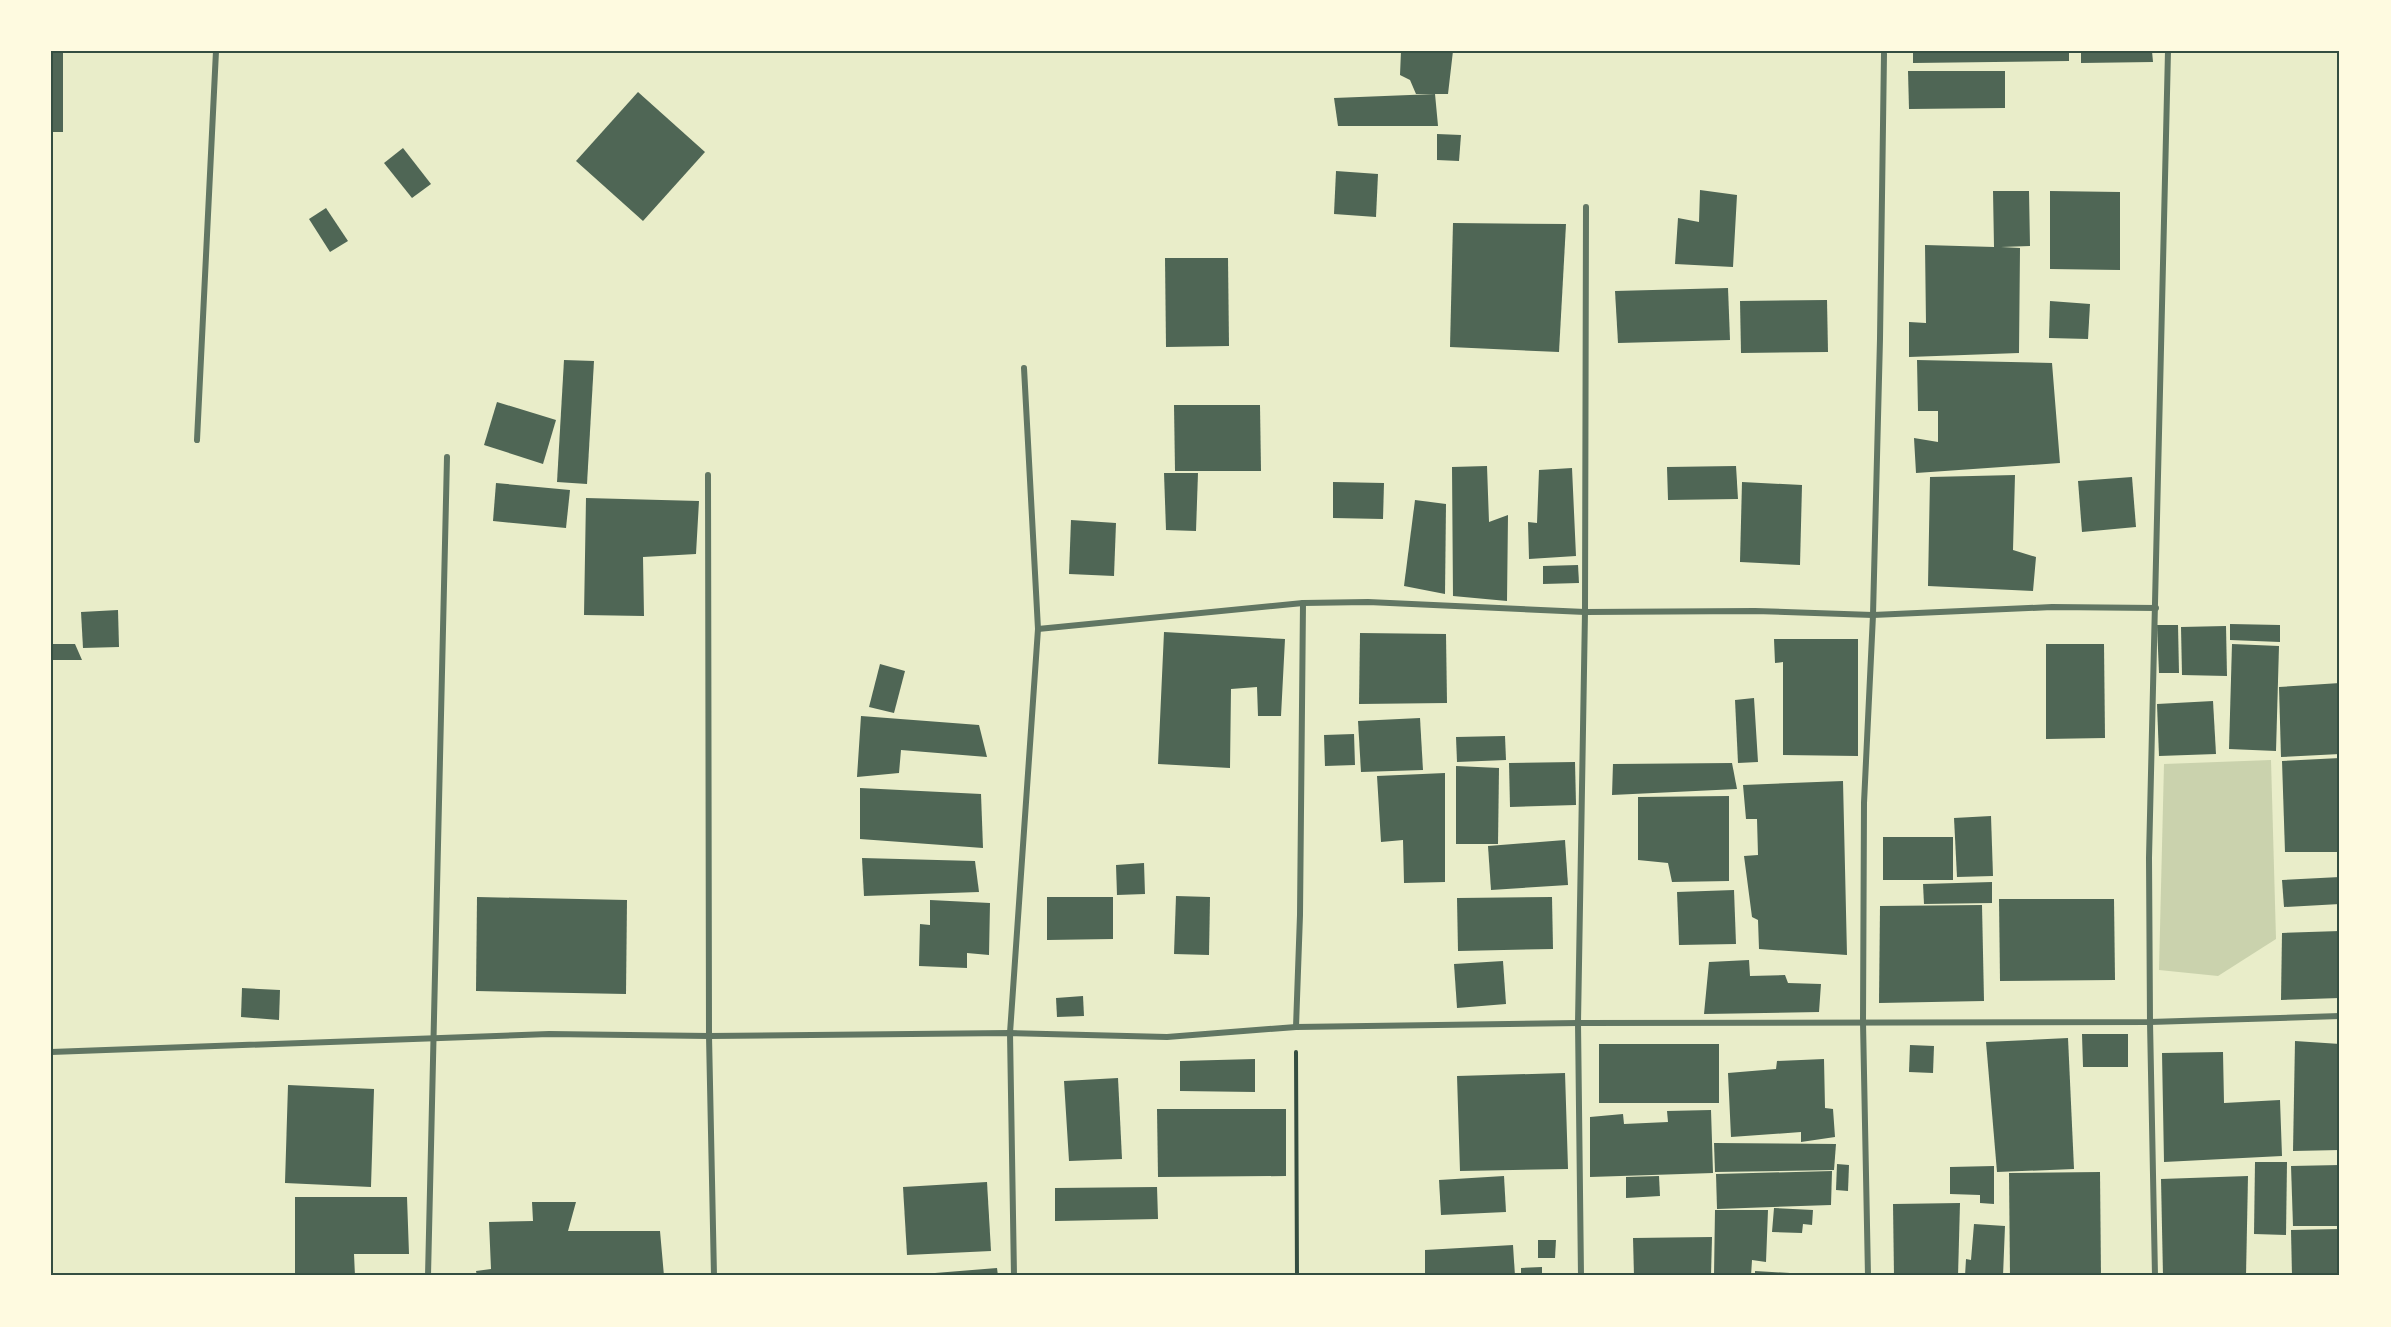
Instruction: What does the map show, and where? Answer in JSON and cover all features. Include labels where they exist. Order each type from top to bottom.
[{"type":"street","points":[[197,440],[216,51]]},
{"type":"street","points":[[2155,1276],[2149,858],[2168,51]]},
{"type":"street","points":[[1868,1276],[1863,1022],[1864,803],[1874,615],[1884,54]]},
{"type":"street","points":[[1581,1276],[1578,1023],[1585,612],[1586,207]]},
{"type":"street","points":[[1014,1276],[1010,1032],[1038,629],[1024,368]]},
{"type":"street","points":[[428,1276],[447,457]]},
{"type":"street","points":[[708,475],[709,1036],[714,1276]]},
{"type":"street","points":[[1038,629],[1303,603],[1368,602],[1585,612],[1755,610],[1874,615],[2052,607],[2156,608]]},
{"type":"street","points":[[1296,1027],[1300,915],[1303,603]]},
{"type":"street","points":[[51,1052],[549,1034],[709,1036],[1010,1032],[1167,1036],[1296,1027],[1578,1023],[2150,1022],[2340,1016]]},
{"type":"path","points":[[1296,1027],[1297,1276]]},
{"type":"green space","points":[[2271,760],[2276,939],[2218,976],[2159,970],[2164,764]]},
{"type":"building","points":[[51,51],[63,51],[63,132],[51,132]]},
{"type":"building","points":[[1401,51],[1453,51],[1448,94],[1416,94],[1410,80],[1400,75]]},
{"type":"building","points":[[1913,51],[2069,51],[2069,61],[1913,63]]},
{"type":"building","points":[[2081,51],[2152,51],[2153,62],[2081,63]]},
{"type":"building","points":[[1908,71],[2005,71],[2005,108],[1909,109]]},
{"type":"building","points":[[638,92],[705,152],[643,221],[576,161]]},
{"type":"building","points":[[1435,94],[1438,126],[1338,126],[1334,98]]},
{"type":"building","points":[[1437,134],[1461,135],[1459,161],[1437,160]]},
{"type":"building","points":[[403,148],[431,184],[412,198],[384,163]]},
{"type":"building","points":[[1336,171],[1378,174],[1376,217],[1334,214]]},
{"type":"building","points":[[1700,190],[1737,195],[1733,267],[1675,264],[1678,218],[1699,222]]},
{"type":"building","points":[[1993,191],[2029,191],[2030,246],[2001,247],[2020,248],[2019,353],[1909,357],[1909,322],[1926,323],[1925,245],[1994,247]]},
{"type":"building","points":[[2050,191],[2120,192],[2120,270],[2050,269]]},
{"type":"building","points":[[326,208],[348,241],[330,252],[309,219]]},
{"type":"building","points":[[1453,223],[1566,224],[1559,352],[1450,347]]},
{"type":"building","points":[[1165,258],[1228,258],[1229,346],[1166,347]]},
{"type":"building","points":[[1728,288],[1730,340],[1618,343],[1615,291]]},
{"type":"building","points":[[1827,300],[1828,352],[1741,353],[1740,301]]},
{"type":"building","points":[[2050,301],[2090,304],[2088,339],[2049,338]]},
{"type":"building","points":[[564,360],[594,361],[587,484],[557,482]]},
{"type":"building","points":[[1917,360],[2052,363],[2060,463],[1916,473],[1914,438],[1938,442],[1938,411],[1918,411]]},
{"type":"building","points":[[497,402],[556,420],[543,464],[484,445]]},
{"type":"building","points":[[1174,405],[1260,405],[1261,471],[1175,471]]},
{"type":"building","points":[[1487,466],[1489,522],[1508,515],[1507,601],[1453,596],[1452,467]]},
{"type":"building","points":[[1736,466],[1738,499],[1668,500],[1667,467]]},
{"type":"building","points":[[1572,468],[1576,556],[1529,559],[1528,522],[1537,523],[1539,470]]},
{"type":"building","points":[[1164,473],[1198,473],[1196,531],[1166,530]]},
{"type":"building","points":[[2015,475],[2013,550],[2036,557],[2033,591],[1928,586],[1930,477]]},
{"type":"building","points":[[2132,477],[2136,527],[2082,532],[2078,481]]},
{"type":"building","points":[[1333,482],[1384,483],[1383,519],[1333,518]]},
{"type":"building","points":[[1742,482],[1802,485],[1800,565],[1740,562]]},
{"type":"building","points":[[496,483],[570,490],[566,528],[493,521]]},
{"type":"building","points":[[586,498],[699,501],[696,554],[643,557],[644,616],[584,615]]},
{"type":"building","points":[[1415,500],[1446,504],[1445,594],[1404,586]]},
{"type":"building","points":[[1071,520],[1116,523],[1114,576],[1069,574]]},
{"type":"building","points":[[1578,565],[1579,583],[1543,584],[1543,566]]},
{"type":"building","points":[[118,610],[119,647],[83,648],[81,612]]},
{"type":"building","points":[[2230,624],[2280,625],[2280,642],[2230,640]]},
{"type":"building","points":[[2157,625],[2178,625],[2179,673],[2159,673]]},
{"type":"building","points":[[2226,626],[2227,676],[2182,675],[2181,627]]},
{"type":"building","points":[[1164,632],[1285,639],[1281,716],[1258,716],[1257,687],[1231,689],[1230,768],[1158,764]]},
{"type":"building","points":[[1360,633],[1446,634],[1447,703],[1359,704]]},
{"type":"building","points":[[1774,639],[1858,639],[1858,756],[1783,755],[1783,662],[1775,663]]},
{"type":"building","points":[[51,644],[75,644],[82,660],[51,660]]},
{"type":"building","points":[[2046,644],[2104,644],[2105,738],[2046,739]]},
{"type":"building","points":[[2232,644],[2279,646],[2276,751],[2229,749]]},
{"type":"building","points":[[880,664],[905,671],[894,713],[869,707]]},
{"type":"building","points":[[2340,683],[2340,754],[2281,757],[2279,687]]},
{"type":"building","points":[[1754,698],[1758,762],[1738,763],[1735,700]]},
{"type":"building","points":[[2213,701],[2216,754],[2159,756],[2157,704]]},
{"type":"building","points":[[861,716],[979,725],[987,757],[901,750],[899,773],[857,777]]},
{"type":"building","points":[[1420,718],[1423,770],[1361,772],[1358,721]]},
{"type":"building","points":[[1354,734],[1355,765],[1325,766],[1324,735]]},
{"type":"building","points":[[1505,736],[1506,760],[1457,762],[1456,737]]},
{"type":"building","points":[[2340,758],[2340,852],[2285,852],[2282,761]]},
{"type":"building","points":[[1575,762],[1576,805],[1510,807],[1509,763]]},
{"type":"building","points":[[1732,763],[1737,789],[1612,795],[1613,764]]},
{"type":"building","points":[[1456,766],[1499,768],[1498,844],[1456,844]]},
{"type":"building","points":[[1445,773],[1445,882],[1404,883],[1403,840],[1381,842],[1377,776]]},
{"type":"building","points":[[1843,781],[1847,955],[1759,949],[1758,920],[1752,917],[1744,856],[1758,855],[1757,819],[1746,819],[1743,785]]},
{"type":"building","points":[[860,788],[981,794],[983,848],[860,839]]},
{"type":"building","points":[[1729,796],[1729,881],[1672,882],[1668,863],[1638,860],[1638,797]]},
{"type":"building","points":[[1991,816],[1993,876],[1957,877],[1954,818]]},
{"type":"building","points":[[1883,837],[1953,837],[1953,880],[1883,880]]},
{"type":"building","points":[[1565,840],[1568,885],[1491,890],[1488,846]]},
{"type":"building","points":[[862,858],[975,861],[979,892],[864,896]]},
{"type":"building","points":[[1144,863],[1145,894],[1117,895],[1116,865]]},
{"type":"building","points":[[2340,877],[2340,904],[2284,907],[2282,880]]},
{"type":"building","points":[[1992,882],[1992,903],[1924,904],[1923,884]]},
{"type":"building","points":[[1734,890],[1736,944],[1679,945],[1677,892]]},
{"type":"building","points":[[1176,896],[1210,897],[1209,955],[1174,954]]},
{"type":"building","points":[[477,897],[627,900],[626,994],[476,991]]},
{"type":"building","points":[[1047,897],[1113,897],[1113,939],[1047,940]]},
{"type":"building","points":[[1552,897],[1553,949],[1458,951],[1457,898]]},
{"type":"building","points":[[1999,899],[2114,899],[2115,980],[2000,981]]},
{"type":"building","points":[[930,900],[990,903],[989,955],[967,953],[967,968],[919,966],[920,924],[930,925]]},
{"type":"building","points":[[1982,905],[1984,1001],[1879,1003],[1880,906]]},
{"type":"building","points":[[2340,931],[2340,998],[2281,1000],[2282,933]]},
{"type":"building","points":[[1749,960],[1750,976],[1785,975],[1788,983],[1821,984],[1819,1012],[1704,1014],[1709,962]]},
{"type":"building","points":[[1503,961],[1506,1004],[1457,1008],[1454,964]]},
{"type":"building","points":[[242,988],[280,990],[279,1020],[241,1017]]},
{"type":"building","points":[[1083,996],[1084,1016],[1057,1017],[1056,998]]},
{"type":"building","points":[[2082,1034],[2128,1034],[2128,1067],[2083,1067]]},
{"type":"building","points":[[2068,1038],[2074,1169],[1997,1172],[1986,1042]]},
{"type":"building","points":[[2295,1041],[2340,1044],[2340,1150],[2293,1151]]},
{"type":"building","points":[[1599,1044],[1719,1044],[1719,1103],[1599,1103]]},
{"type":"building","points":[[1910,1045],[1934,1046],[1933,1073],[1909,1072]]},
{"type":"building","points":[[2223,1052],[2224,1103],[2280,1100],[2282,1156],[2164,1162],[2162,1053]]},
{"type":"building","points":[[1255,1059],[1255,1092],[1180,1091],[1180,1061]]},
{"type":"building","points":[[1824,1059],[1825,1108],[1833,1109],[1835,1137],[1801,1142],[1801,1132],[1731,1137],[1728,1073],[1776,1069],[1777,1061]]},
{"type":"building","points":[[1565,1073],[1568,1169],[1460,1171],[1457,1076]]},
{"type":"building","points":[[1118,1078],[1122,1159],[1069,1161],[1064,1081]]},
{"type":"building","points":[[288,1085],[374,1089],[371,1187],[285,1183]]},
{"type":"building","points":[[1157,1109],[1286,1109],[1286,1176],[1158,1177]]},
{"type":"building","points":[[1711,1110],[1713,1173],[1590,1177],[1590,1117],[1623,1114],[1624,1124],[1668,1122],[1667,1111]]},
{"type":"building","points":[[1714,1143],[1836,1144],[1834,1170],[1715,1172]]},
{"type":"building","points":[[2255,1162],[2287,1162],[2286,1235],[2254,1234]]},
{"type":"building","points":[[1837,1164],[1849,1165],[1848,1191],[1836,1190]]},
{"type":"building","points":[[2340,1165],[2340,1226],[2293,1226],[2291,1166]]},
{"type":"building","points":[[1994,1166],[1994,1204],[1980,1203],[1980,1195],[1950,1194],[1950,1167]]},
{"type":"building","points":[[1832,1171],[1831,1205],[1717,1209],[1716,1174]]},
{"type":"building","points":[[2100,1172],[2101,1276],[2010,1276],[2009,1173]]},
{"type":"building","points":[[1504,1176],[1506,1212],[1441,1215],[1439,1180]]},
{"type":"building","points":[[1659,1176],[1660,1196],[1626,1198],[1626,1177]]},
{"type":"building","points":[[2248,1176],[2246,1276],[2163,1276],[2161,1179]]},
{"type":"building","points":[[987,1182],[991,1251],[907,1255],[903,1187]]},
{"type":"building","points":[[1157,1187],[1158,1219],[1055,1221],[1055,1188]]},
{"type":"building","points":[[295,1197],[407,1197],[409,1254],[354,1254],[355,1276],[295,1276]]},
{"type":"building","points":[[532,1202],[576,1202],[568,1231],[660,1231],[664,1276],[477,1276],[476,1271],[491,1269],[489,1222],[533,1221]]},
{"type":"building","points":[[1960,1203],[1958,1276],[1894,1276],[1893,1204]]},
{"type":"building","points":[[1774,1208],[1813,1210],[1812,1225],[1803,1224],[1802,1233],[1772,1232]]},
{"type":"building","points":[[1715,1210],[1768,1210],[1766,1262],[1752,1260],[1751,1276],[1714,1276]]},
{"type":"building","points":[[1974,1224],[2005,1226],[2003,1276],[1965,1276],[1966,1259],[1971,1260]]},
{"type":"building","points":[[2340,1229],[2340,1276],[2292,1276],[2291,1230]]},
{"type":"building","points":[[1712,1237],[1711,1276],[1634,1276],[1633,1238]]},
{"type":"building","points":[[1538,1240],[1556,1240],[1555,1258],[1538,1258]]},
{"type":"building","points":[[1513,1245],[1515,1276],[1425,1276],[1425,1250]]},
{"type":"building","points":[[1542,1267],[1542,1276],[1521,1276],[1521,1268]]},
{"type":"building","points":[[997,1268],[998,1276],[935,1276],[935,1273]]},
{"type":"building","points":[[1755,1271],[1790,1273],[1790,1276],[1755,1276]]}]
